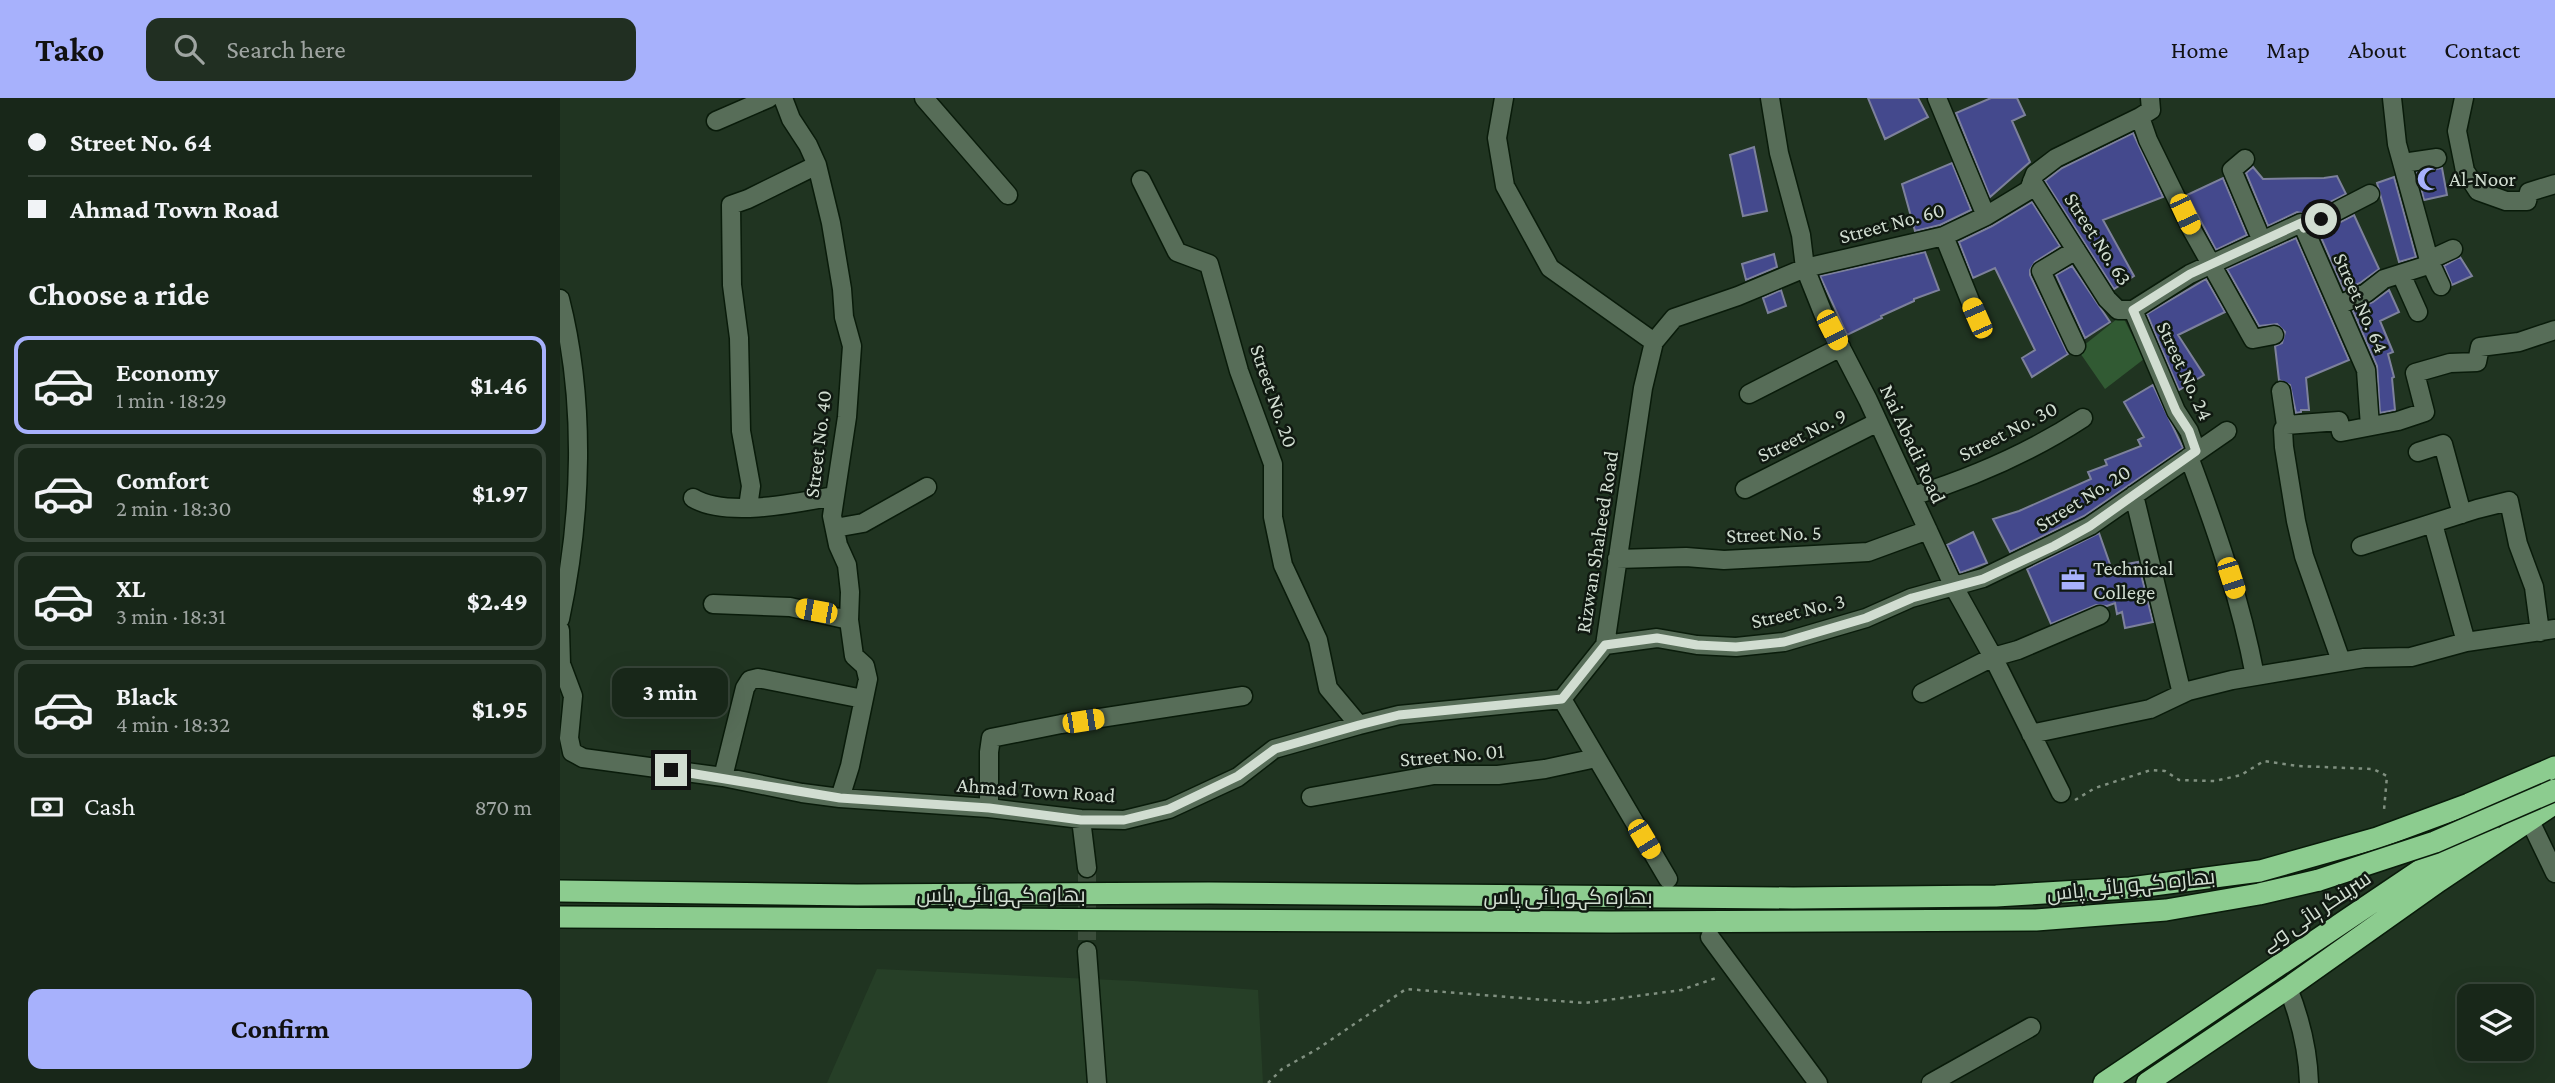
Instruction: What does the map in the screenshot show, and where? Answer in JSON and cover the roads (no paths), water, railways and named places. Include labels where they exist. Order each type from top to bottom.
[{"type":"highway","name":"بھارہ کہو بائی پاس","points":[[560,891],[857,895],[1209,893],[1793,898],[1996,896],[2130,888],[2260,871],[2377,838],[2469,804],[2555,767]]},
{"type":"highway","name":"سرینگر ہائی وے","points":[[2147,1083],[2288,988],[2555,780]]},
{"type":"highway","name":"بھارہ کہو بائی پاس","points":[[560,917],[1583,922],[2036,920],[2166,910],[2259,894],[2319,880],[2435,842],[2555,790]]},
{"type":"highway","name":"سرینگر ہائی وے","points":[[2104,1083],[2434,872],[2530,821],[2555,803]]},
{"type":"street","points":[[716,121],[769,98]]},
{"type":"street","name":"Street No. 40","points":[[783,98],[791,119],[817,165],[831,223],[844,317],[852,346],[847,418],[832,516],[838,545],[847,565],[849,620],[855,656],[865,666],[868,678],[850,766],[840,798]]},
{"type":"street","points":[[924,98],[1008,195]]},
{"type":"street","points":[[1504,98],[1497,138],[1505,186],[1550,268],[1654,342]]},
{"type":"street","name":"Nai Abadi Road","points":[[1770,98],[1779,153],[1801,235],[1805,268],[1823,313],[1878,422],[1954,587],[1993,657],[2061,793]]},
{"type":"street","points":[[1937,98],[1986,216]]},
{"type":"street","points":[[2150,98],[2151,110],[2140,117],[2148,140],[2212,265],[2253,339],[2274,335]]},
{"type":"street","points":[[2392,98],[2398,144],[2430,260],[2441,286]]},
{"type":"street","points":[[2464,98],[2457,131],[2465,171],[2478,191],[2506,201],[2527,201],[2529,192],[2555,184]]},
{"type":"street","name":"Street No. 60","points":[[1805,268],[1944,236],[1986,216],[2029,190],[2035,174],[2056,158],[2140,117]]},
{"type":"street","points":[[2403,163],[2437,158]]},
{"type":"street","points":[[2245,159],[2232,170],[2262,240]]},
{"type":"street","points":[[748,507],[751,486],[741,431],[739,338],[732,285],[731,205],[817,165]]},
{"type":"street","name":"Street No. 20","points":[[1141,180],[1177,252],[1209,264],[1239,371],[1273,464],[1273,517],[1283,565],[1318,640],[1328,688],[1359,725]]},
{"type":"street","name":"Street No. 63","points":[[2032,181],[2107,299],[2118,310],[2133,310]]},
{"type":"street","points":[[2133,310],[2190,274],[2301,223],[2304,228],[2370,194]]},
{"type":"street","name":"Street No. 64","points":[[2304,228],[2366,370],[2370,426]]},
{"type":"street","points":[[1944,236],[1977,318]]},
{"type":"street","points":[[2339,305],[2366,293],[2384,279],[2425,266],[2430,260],[2453,249]]},
{"type":"street","points":[[2076,250],[2041,271],[2076,346]]},
{"type":"street","name":"Rizwan Shaheed Road","points":[[1562,699],[1605,645],[1643,388],[1654,342],[1674,318],[1738,296],[1805,268]]},
{"type":"street","points":[[2401,274],[2418,312]]},
{"type":"street","points":[[560,299],[575,373],[577,487],[571,568],[560,619]]},
{"type":"street","name":"Street No. 24","points":[[2133,310],[2176,411],[2189,431],[2193,454],[2246,626],[2255,677]]},
{"type":"street","points":[[2286,425],[2339,421],[2341,432],[2398,421],[2425,412],[2415,373],[2450,363],[2477,362],[2480,347],[2519,342],[2555,330]]},
{"type":"street","points":[[1749,394],[1841,347]]},
{"type":"street","points":[[2281,391],[2286,425],[2283,430],[2284,447],[2296,521],[2304,556],[2341,661]]},
{"type":"street","name":"Street No. 30","points":[[1913,496],[1950,485],[1983,470],[2063,431],[2083,418]]},
{"type":"street","name":"Street No. 9","points":[[1745,489],[1878,422]]},
{"type":"street","name":"Street No. 20","points":[[1954,587],[1983,579],[2090,526],[2227,431]]},
{"type":"street","points":[[2418,452],[2443,444],[2462,514]]},
{"type":"street","points":[[835,528],[863,523],[927,486]]},
{"type":"street","points":[[2134,495],[2182,694]]},
{"type":"street","points":[[693,498],[724,506],[768,507],[834,496]]},
{"type":"street","points":[[2031,734],[2150,709],[2182,694],[2255,677],[2364,658],[2412,657],[2466,642],[2547,631],[2518,544],[2509,501],[2361,547]]},
{"type":"street","points":[[2433,524],[2466,642]]},
{"type":"street","name":"Street No. 5","points":[[1617,559],[1686,557],[1724,560],[1868,552],[1928,530]]},
{"type":"street","name":"Street No. 3","points":[[1605,645],[1657,638],[1697,645],[1736,647],[1784,642],[1866,618],[1912,598],[1954,587]]},
{"type":"street","points":[[713,604],[790,607],[849,620]]},
{"type":"street","points":[[1922,693],[1993,657],[2018,650],[2100,615]]},
{"type":"street","name":"Ahmad Town Road","points":[[560,631],[561,664],[573,695],[569,738],[572,752],[583,758],[723,777],[840,798],[989,808],[1081,820],[1124,820],[1169,809],[1238,776],[1275,749],[1359,725],[1399,715],[1562,699]]},
{"type":"street","points":[[723,777],[745,688],[750,680],[758,678],[863,699]]},
{"type":"street","points":[[989,808],[989,752],[992,738],[1050,726],[1243,696]]},
{"type":"street","points":[[1562,699],[1668,879]]},
{"type":"street","name":"Street No. 01","points":[[1311,797],[1434,775],[1498,775],[1545,769],[1596,758]]},
{"type":"street","points":[[1081,820],[1087,868]]},
{"type":"street","points":[[2530,821],[2555,873]]},
{"type":"street","points":[[1710,936],[1818,1083]]},
{"type":"street","points":[[1087,951],[1097,1083]]},
{"type":"street","points":[[2288,988],[2297,1010],[2309,1083]]},
{"type":"street","points":[[1931,1083],[2031,1027]]},
{"type":"tunnel","points":[[1087,868],[1087,951]]},
{"type":"place","name":"Al-Noor","points":[[2429,179]]},
{"type":"place","name":"Technical College","points":[[2073,580]]}]
